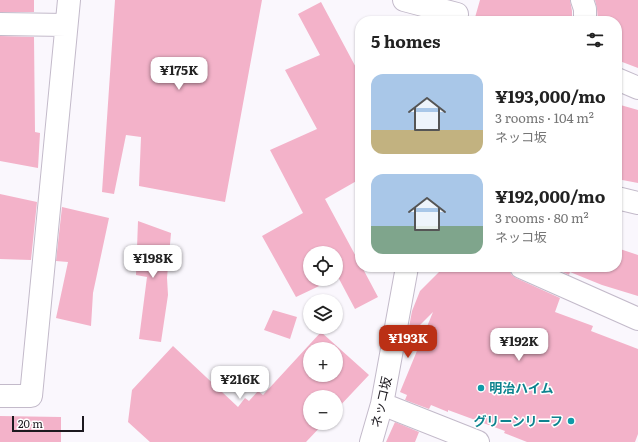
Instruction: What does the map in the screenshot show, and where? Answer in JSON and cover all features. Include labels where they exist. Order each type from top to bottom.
[{"type":"street","points":[[0,396],[31,396],[69,0]]},
{"type":"street","points":[[404,0],[458,12]]},
{"type":"street","points":[[582,0],[585,9],[585,16]]},
{"type":"street","points":[[0,24],[66,25]]},
{"type":"street","points":[[622,81],[638,88]]},
{"type":"street","points":[[622,199],[638,203]]},
{"type":"street","name":"ネッコ坂","points":[[371,442],[382,404],[406,272]]},
{"type":"street","points":[[532,272],[638,319]]},
{"type":"street","points":[[382,404],[478,442]]},
{"type":"building","points":[[0,0],[34,0],[34,12],[0,12]]},
{"type":"building","points":[[115,0],[262,0],[225,202],[139,186],[141,137],[126,135],[114,194],[102,192]]},
{"type":"building","points":[[480,0],[570,0],[572,11],[572,16],[475,16]]},
{"type":"building","points":[[595,0],[638,0],[638,68],[622,62],[622,16],[598,16]]},
{"type":"building","points":[[321,2],[355,66],[355,182],[325,199],[355,255],[355,272],[365,272],[378,297],[355,309],[343,286],[343,246],[303,246],[303,286],[319,286],[296,297],[262,236],[303,213],[270,150],[317,129],[285,70],[320,55],[298,14]]},
{"type":"building","points":[[0,36],[34,37],[35,132],[40,133],[38,168],[0,161]]},
{"type":"building","points":[[622,105],[638,110],[638,183],[622,180]]},
{"type":"building","points":[[0,194],[37,202],[31,260],[0,259]]},
{"type":"building","points":[[62,207],[109,218],[93,293],[91,326],[56,318],[68,262],[56,261]]},
{"type":"building","points":[[138,221],[171,233],[167,278],[168,295],[161,342],[139,339],[147,277],[136,275]]},
{"type":"building","points":[[622,250],[638,255],[638,296],[602,285],[570,272],[622,272]]},
{"type":"building","points":[[439,272],[510,272],[516,278],[560,298],[555,312],[593,326],[591,331],[638,349],[638,434],[635,442],[527,442],[504,433],[505,431],[448,410],[448,412],[431,405],[429,409],[405,400],[407,395],[400,392],[433,312],[407,338],[412,311],[420,291]]},
{"type":"building","points":[[563,272],[570,272],[569,275]]},
{"type":"building","points":[[273,310],[297,317],[290,339],[264,330]]},
{"type":"building","points":[[319,334],[323,334],[332,342],[312,342]]},
{"type":"building","points":[[173,346],[238,407],[245,398],[249,401],[258,391],[263,395],[303,352],[303,382],[343,382],[343,352],[369,375],[343,403],[343,390],[303,390],[303,430],[317,430],[306,442],[150,442],[128,422],[132,390]]},
{"type":"building","points":[[0,416],[61,417],[61,442],[0,442]]},
{"type":"building","points":[[395,422],[419,432],[415,442],[386,442]]},
{"type":"place","name":"明治ハイム","points":[[481,388]]},
{"type":"place","name":"グリーンリーフ","points":[[571,421]]}]
